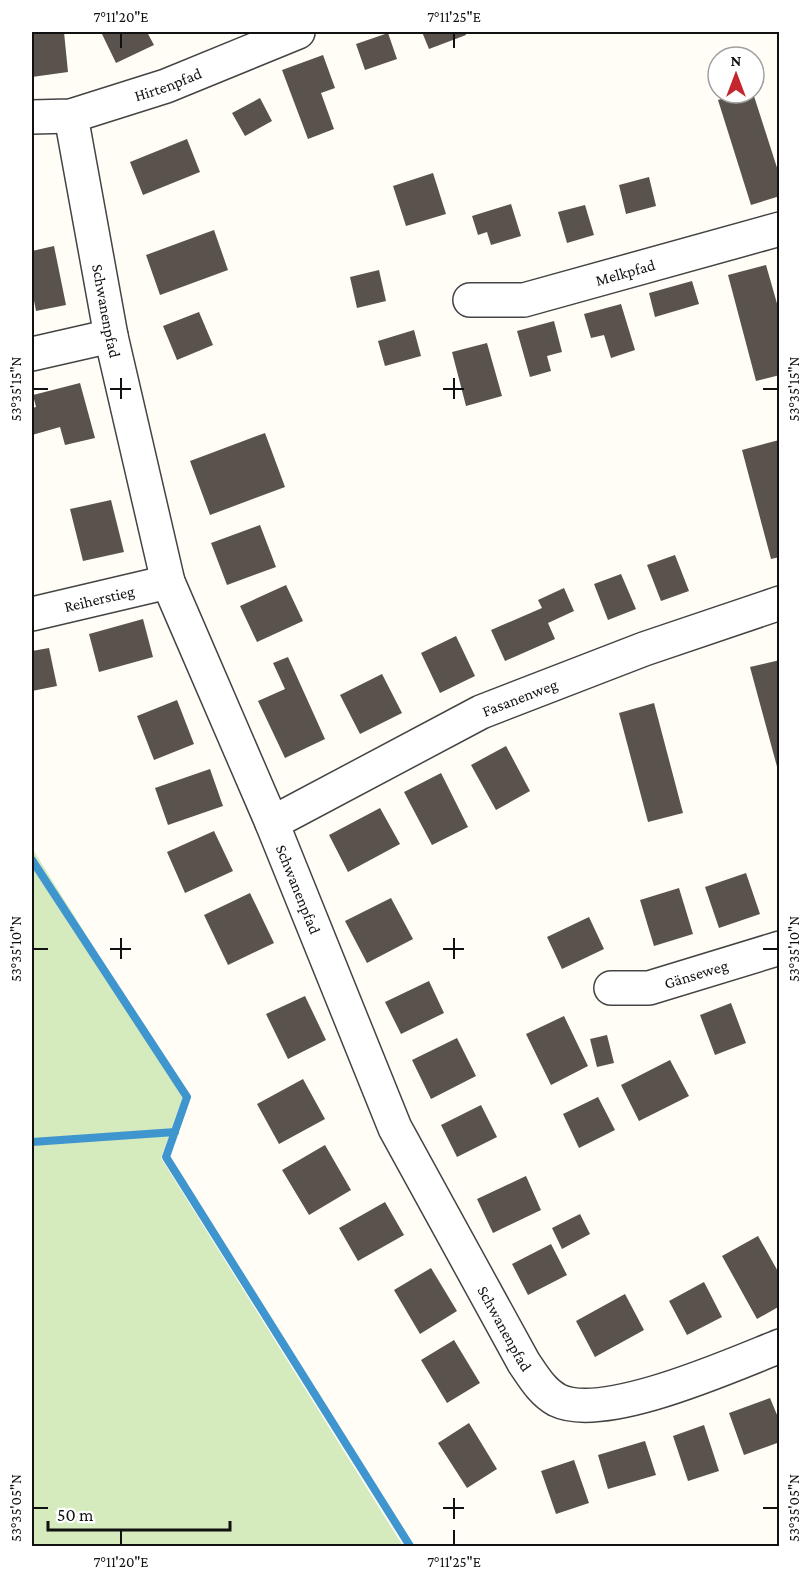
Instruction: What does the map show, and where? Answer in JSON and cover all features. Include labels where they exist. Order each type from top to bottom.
[{"type":"street","name":"Hirtenpfad","points":[[32,117],[71,116],[166,86],[298,32]]},
{"type":"street","name":"Schwanenpfad","points":[[71,116],[111,336],[168,582],[272,823],[395,1128],[524,1363],[540,1386],[555,1399],[573,1406],[594,1406],[635,1398],[780,1346]]},
{"type":"street","name":"Melkpfad","points":[[470,300],[524,300],[780,229]]},
{"type":"street","points":[[32,354],[111,336]]},
{"type":"street","name":"Reiherstieg","points":[[32,614],[168,582]]},
{"type":"street","name":"Fasanenweg","points":[[272,823],[481,712],[644,649],[780,603]]},
{"type":"street","name":"Gänseweg","points":[[611,988],[649,988],[780,948]]},
{"type":"green space","points":[[32,848],[187,1097],[182,1099],[161,1158],[403,1546],[32,1546]]},
{"type":"building","points":[[32,32],[64,32],[68,72],[32,77]]},
{"type":"building","points":[[101,32],[147,32],[154,45],[116,63]]},
{"type":"building","points":[[422,32],[465,32],[466,35],[429,49]]},
{"type":"building","points":[[388,33],[397,59],[365,70],[356,44]]},
{"type":"building","points":[[323,55],[335,88],[321,93],[334,129],[308,139],[282,70]]},
{"type":"building","points":[[260,98],[272,121],[245,136],[232,113]]},
{"type":"building","points":[[720,105],[757,105],[780,177],[780,196],[751,205]]},
{"type":"building","points":[[187,139],[200,172],[143,195],[130,162]]},
{"type":"building","points":[[433,173],[446,214],[406,226],[393,186]]},
{"type":"building","points":[[649,177],[656,206],[626,214],[619,185]]},
{"type":"building","points":[[511,204],[521,236],[491,245],[487,232],[478,235],[472,216]]},
{"type":"building","points":[[585,205],[594,235],[567,243],[558,212]]},
{"type":"building","points":[[214,230],[228,270],[160,295],[146,255]]},
{"type":"building","points":[[54,246],[66,305],[36,311],[32,290],[32,251]]},
{"type":"building","points":[[766,265],[780,314],[780,375],[756,381],[728,275]]},
{"type":"building","points":[[379,270],[386,301],[357,308],[350,277]]},
{"type":"building","points":[[692,281],[699,304],[655,317],[649,293]]},
{"type":"building","points":[[621,304],[635,350],[611,358],[604,335],[591,338],[584,314]]},
{"type":"building","points":[[199,312],[213,345],[177,360],[163,326]]},
{"type":"building","points":[[554,321],[562,352],[547,356],[551,371],[530,377],[517,331]]},
{"type":"building","points":[[414,330],[421,356],[385,366],[378,341]]},
{"type":"building","points":[[487,343],[502,396],[466,406],[452,352]]},
{"type":"building","points":[[80,383],[95,438],[65,445],[60,427],[32,435],[32,408],[36,407],[33,395]]},
{"type":"building","points":[[265,433],[285,487],[210,515],[190,461]]},
{"type":"building","points":[[779,440],[780,557],[771,559],[742,450]]},
{"type":"building","points":[[111,500],[124,552],[83,561],[70,509]]},
{"type":"building","points":[[260,525],[276,567],[227,585],[211,543]]},
{"type":"building","points":[[675,555],[689,591],[661,601],[647,565]]},
{"type":"building","points":[[621,574],[636,609],[608,620],[594,584]]},
{"type":"building","points":[[286,585],[303,621],[257,642],[240,606]]},
{"type":"building","points":[[564,588],[574,611],[548,623],[555,639],[505,661],[491,630],[542,608],[538,600]]},
{"type":"building","points":[[143,619],[153,657],[99,672],[89,634]]},
{"type":"building","points":[[456,636],[475,676],[440,693],[421,653]]},
{"type":"building","points":[[49,648],[57,686],[32,691],[32,651]]},
{"type":"building","points":[[288,657],[325,739],[285,758],[258,701],[285,689],[273,663]]},
{"type":"building","points":[[780,660],[780,774],[779,774],[750,667]]},
{"type":"building","points":[[382,674],[402,713],[360,734],[340,695]]},
{"type":"building","points":[[177,700],[194,744],[154,760],[137,716]]},
{"type":"building","points":[[654,703],[683,813],[648,822],[619,713]]},
{"type":"building","points":[[506,746],[530,791],[496,810],[471,765]]},
{"type":"building","points":[[210,769],[223,806],[168,825],[155,788]]},
{"type":"building","points":[[441,773],[468,827],[432,845],[404,792]]},
{"type":"building","points":[[380,808],[400,844],[348,872],[329,835]]},
{"type":"building","points":[[214,831],[233,871],[185,893],[167,852]]},
{"type":"building","points":[[746,873],[760,914],[719,928],[705,887]]},
{"type":"building","points":[[679,888],[693,934],[654,946],[640,900]]},
{"type":"building","points":[[250,893],[274,943],[228,965],[204,915]]},
{"type":"building","points":[[391,898],[413,939],[367,963],[345,921]]},
{"type":"building","points":[[589,917],[604,949],[562,969],[547,937]]},
{"type":"building","points":[[429,981],[444,1013],[401,1034],[385,1002]]},
{"type":"building","points":[[305,996],[326,1040],[288,1059],[266,1014]]},
{"type":"building","points":[[731,1003],[746,1043],[715,1055],[700,1015]]},
{"type":"building","points":[[564,1016],[588,1066],[551,1085],[526,1034]]},
{"type":"building","points":[[607,1035],[614,1063],[597,1067],[590,1039]]},
{"type":"building","points":[[457,1038],[476,1076],[431,1099],[412,1060]]},
{"type":"building","points":[[670,1060],[689,1096],[639,1121],[621,1085]]},
{"type":"building","points":[[303,1079],[325,1119],[279,1144],[257,1104]]},
{"type":"building","points":[[598,1097],[615,1130],[579,1148],[563,1114]]},
{"type":"building","points":[[481,1105],[497,1137],[457,1157],[441,1125]]},
{"type":"building","points":[[325,1145],[351,1190],[309,1215],[282,1170]]},
{"type":"building","points":[[526,1176],[541,1210],[493,1233],[477,1199]]},
{"type":"building","points":[[385,1202],[404,1235],[358,1261],[339,1228]]},
{"type":"building","points":[[580,1214],[590,1234],[562,1249],[552,1228]]},
{"type":"building","points":[[758,1236],[780,1275],[780,1306],[757,1319],[722,1256]]},
{"type":"building","points":[[551,1244],[567,1275],[528,1295],[512,1264]]},
{"type":"building","points":[[431,1268],[457,1311],[420,1334],[394,1290]]},
{"type":"building","points":[[704,1282],[722,1317],[687,1335],[669,1301]]},
{"type":"building","points":[[625,1294],[644,1330],[595,1357],[576,1321]]},
{"type":"building","points":[[454,1340],[480,1383],[447,1403],[421,1360]]},
{"type":"building","points":[[770,1398],[780,1422],[780,1442],[744,1455],[729,1413]]},
{"type":"building","points":[[469,1423],[497,1469],[467,1488],[438,1443]]},
{"type":"building","points":[[704,1425],[719,1471],[688,1481],[673,1436]]},
{"type":"building","points":[[645,1441],[656,1475],[608,1489],[598,1455]]},
{"type":"building","points":[[574,1460],[589,1503],[556,1514],[541,1471]]},
{"type":"waterway","points":[[32,860],[187,1097],[166,1157],[410,1546]]},
{"type":"waterway","points":[[32,1142],[175,1132]]}]
